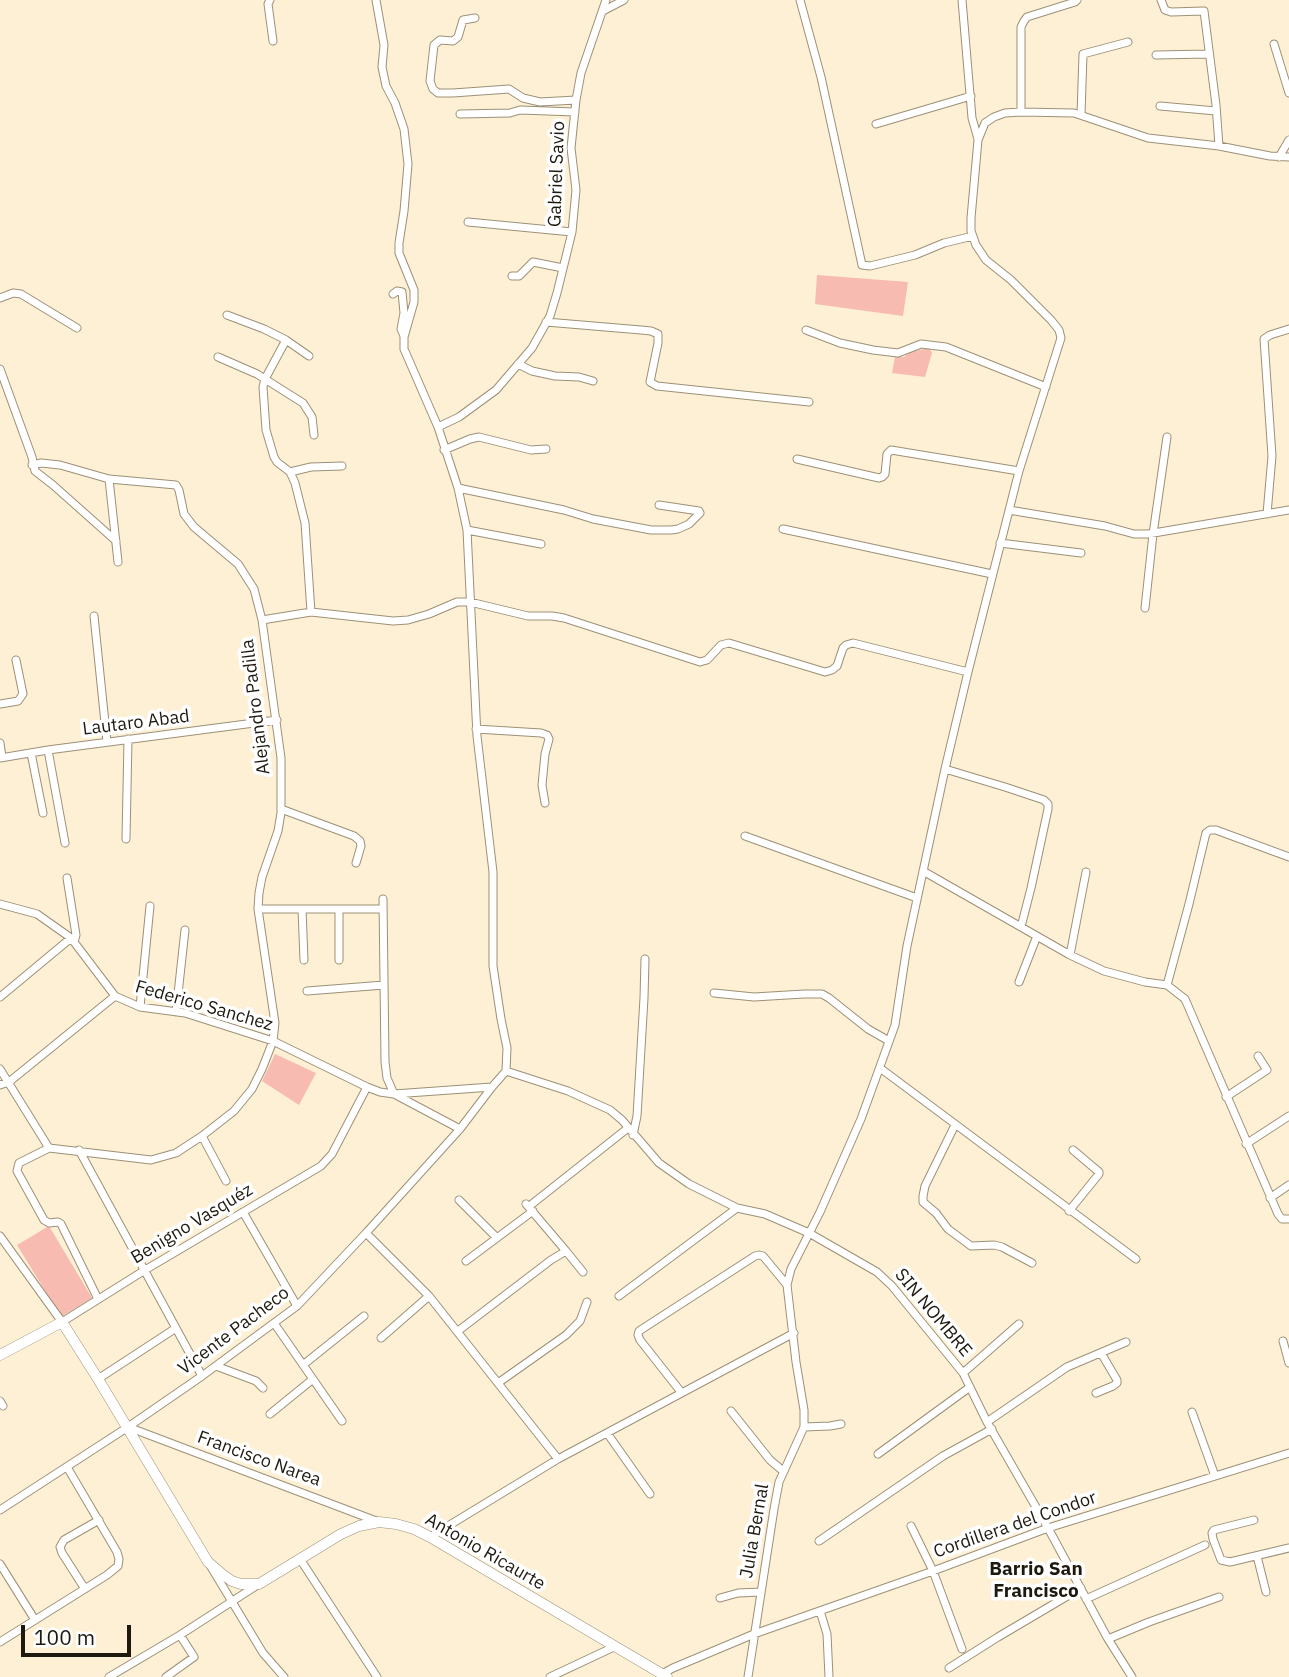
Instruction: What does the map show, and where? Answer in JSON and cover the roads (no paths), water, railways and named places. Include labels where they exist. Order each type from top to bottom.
[{"type":"main road","name":"Benigno Vasquéz","points":[[0,1355],[62,1322]]},
{"type":"main road","points":[[62,1322],[208,1562],[232,1581],[259,1584]]},
{"type":"main road","name":"Antonio Ricaurte","points":[[259,1584],[341,1534],[359,1526],[379,1522],[396,1524],[430,1536],[664,1676]]},
{"type":"street","points":[[270,0],[268,4],[273,41]]},
{"type":"street","points":[[376,0],[384,45],[382,67],[386,86],[404,129],[408,164],[399,243],[414,290],[414,302],[404,337],[404,349],[438,427],[458,488],[467,530],[476,729],[494,872],[493,966],[507,1048],[506,1071]]},
{"type":"street","name":"Gabriel Savio","points":[[438,427],[459,417],[496,390],[532,348],[546,322],[557,293],[572,232],[576,190],[572,148],[581,73],[606,0]]},
{"type":"street","points":[[602,11],[624,0]]},
{"type":"street","points":[[800,0],[821,77],[862,265],[870,266],[915,255],[944,243],[973,236]]},
{"type":"street","points":[[962,0],[972,118],[978,140]]},
{"type":"street","points":[[1021,111],[1023,24],[1027,17],[1077,0]]},
{"type":"street","points":[[1161,0],[1165,10],[1171,12],[1204,11],[1219,146]]},
{"type":"street","points":[[475,18],[464,20],[458,37],[453,41],[440,40],[434,45],[430,81],[433,89],[438,93],[453,93],[509,89],[523,98],[540,102],[576,100]]},
{"type":"street","points":[[1081,115],[1083,54],[1128,42]]},
{"type":"street","points":[[1274,44],[1289,93]]},
{"type":"street","points":[[1156,55],[1209,54]]},
{"type":"street","points":[[876,124],[971,96]]},
{"type":"street","points":[[1160,106],[1216,111]]},
{"type":"street","points":[[460,114],[510,113],[520,110],[575,112]]},
{"type":"street","points":[[841,1424],[804,1427],[788,1285],[791,1269],[861,1119],[895,1025],[907,946],[968,672],[1018,471],[1061,338],[1059,330],[1011,280],[986,260],[976,245],[971,231],[971,218],[978,140],[985,123],[1005,113],[1074,113],[1148,138],[1289,157]]},
{"type":"street","points":[[1279,157],[1289,140]]},
{"type":"street","points":[[468,222],[572,232]]},
{"type":"street","points":[[512,276],[519,276],[533,262],[563,268]]},
{"type":"street","points":[[393,294],[402,292],[404,313],[401,329],[404,337]]},
{"type":"street","points":[[0,298],[13,293],[20,294],[77,327]]},
{"type":"street","points":[[228,315],[286,340],[309,356]]},
{"type":"street","points":[[546,322],[651,331],[658,334],[650,382],[657,386],[809,402]]},
{"type":"street","points":[[806,330],[840,343],[873,350],[898,353],[921,344],[946,347],[1046,387]]},
{"type":"street","points":[[1267,514],[1272,456],[1264,339],[1270,334],[1289,330]]},
{"type":"street","points":[[286,340],[265,379],[264,405],[268,440],[277,462],[290,472],[295,483],[305,523],[311,612]]},
{"type":"street","points":[[218,356],[265,379],[306,406],[312,417],[314,435]]},
{"type":"street","points":[[518,364],[531,371],[593,381]]},
{"type":"street","points":[[0,369],[32,457],[32,465],[38,475],[116,541]]},
{"type":"street","points":[[444,450],[480,437],[531,450],[546,449]]},
{"type":"street","points":[[1145,608],[1167,438]]},
{"type":"street","points":[[797,458],[879,478],[885,474],[887,454],[891,450],[1018,471]]},
{"type":"street","points":[[32,465],[60,465],[109,479],[176,485],[184,514],[194,527],[238,564],[254,589],[262,620]]},
{"type":"street","points":[[290,472],[311,467],[342,466]]},
{"type":"street","points":[[109,479],[118,562]]},
{"type":"street","points":[[458,488],[651,530],[678,529],[689,524],[700,513],[659,505]]},
{"type":"street","points":[[1009,510],[1105,526],[1134,534],[1153,534],[1289,510]]},
{"type":"street","points":[[783,529],[992,574]]},
{"type":"street","points":[[467,530],[541,544]]},
{"type":"street","points":[[1000,542],[1081,553]]},
{"type":"street","name":"Alejandro Padilla","points":[[49,1147],[151,1160],[176,1153],[234,1111],[252,1089],[274,1041],[275,1016],[258,909],[262,877],[278,831],[281,758],[262,620],[311,612],[393,621],[420,617],[457,602],[470,602]]},
{"type":"street","points":[[470,602],[528,616],[564,618],[700,662],[707,660],[721,645],[729,643],[825,672],[837,666],[843,648],[853,643],[968,672]]},
{"type":"street","points":[[94,616],[107,742]]},
{"type":"street","points":[[0,704],[18,701],[23,694],[16,660]]},
{"type":"street","name":"Lautaro Abad","points":[[1,758],[277,720]]},
{"type":"street","points":[[476,729],[547,735],[549,739],[542,786],[545,803]]},
{"type":"street","points":[[126,839],[128,740]]},
{"type":"street","points":[[0,743],[1,758]]},
{"type":"street","points":[[48,750],[65,843]]},
{"type":"street","points":[[31,753],[43,813]]},
{"type":"street","points":[[945,769],[1044,800],[1048,804],[1021,927]]},
{"type":"street","points":[[281,809],[354,836],[361,846],[356,863]]},
{"type":"street","points":[[1167,985],[1206,833],[1216,830],[1289,857]]},
{"type":"street","points":[[745,836],[917,898]]},
{"type":"street","points":[[923,871],[1070,955],[1104,971],[1167,985],[1185,999],[1270,1198],[1282,1219],[1289,1219]]},
{"type":"street","points":[[1070,955],[1086,872]]},
{"type":"street","points":[[0,997],[73,940],[76,934],[67,878]]},
{"type":"street","points":[[383,899],[385,1062],[387,1078],[394,1094],[492,1087]]},
{"type":"street","name":"Federico Sanchez","points":[[0,904],[37,914],[73,940],[116,996],[140,1007],[185,1013],[274,1041],[367,1087],[394,1094],[460,1129]]},
{"type":"street","points":[[140,1007],[150,906]]},
{"type":"street","points":[[258,909],[383,909]]},
{"type":"street","points":[[302,909],[304,960]]},
{"type":"street","points":[[339,909],[339,960]]},
{"type":"street","points":[[176,1012],[185,930]]},
{"type":"street","points":[[1019,982],[1037,936]]},
{"type":"street","points":[[466,1261],[530,1207],[631,1132],[637,1116],[645,959]]},
{"type":"street","points":[[307,991],[384,985]]},
{"type":"street","points":[[714,993],[754,997],[822,994],[868,1029],[889,1041]]},
{"type":"street","points":[[0,1085],[9,1082],[116,996]]},
{"type":"street","points":[[1226,1097],[1267,1070],[1258,1056]]},
{"type":"street","points":[[880,1068],[1136,1259]]},
{"type":"street","points":[[0,1069],[49,1147],[19,1163],[16,1171],[44,1220],[61,1224],[99,1299]]},
{"type":"street","name":"Vicente Pacheco","points":[[0,1510],[128,1427],[297,1306],[460,1129],[506,1071]]},
{"type":"street","name":"SIN NOMBRE","points":[[506,1071],[569,1091],[610,1110],[659,1163],[689,1184],[737,1208],[765,1214],[809,1233],[877,1272],[892,1286],[963,1373],[1108,1639],[1132,1677]]},
{"type":"street","name":"Benigno Vasquéz","points":[[62,1322],[327,1161],[367,1087]]},
{"type":"street","points":[[1246,1144],[1289,1116]]},
{"type":"street","points":[[955,1125],[925,1186],[923,1202],[948,1229],[971,1246],[1002,1247],[1032,1263]]},
{"type":"street","points":[[202,1136],[226,1181]]},
{"type":"street","points":[[79,1150],[202,1376]]},
{"type":"street","points":[[1069,1210],[1099,1172],[1073,1150]]},
{"type":"street","points":[[1270,1198],[1289,1185]]},
{"type":"street","points":[[459,1200],[496,1237]]},
{"type":"street","points":[[530,1207],[583,1272]]},
{"type":"street","points":[[619,1296],[737,1208]]},
{"type":"street","points":[[243,1212],[297,1306]]},
{"type":"street","points":[[366,1233],[429,1296],[558,1459]]},
{"type":"street","points":[[0,1236],[4,1248],[62,1322]]},
{"type":"street","points":[[458,1331],[566,1251]]},
{"type":"street","points":[[681,1392],[640,1340],[639,1331],[759,1255],[763,1256],[788,1285]]},
{"type":"street","points":[[381,1338],[429,1296]]},
{"type":"street","points":[[498,1383],[566,1335],[579,1321],[587,1301]]},
{"type":"street","points":[[303,1365],[364,1316]]},
{"type":"street","points":[[274,1323],[342,1421]]},
{"type":"street","points":[[963,1373],[1019,1324]]},
{"type":"street","points":[[98,1379],[176,1328]]},
{"type":"street","points":[[430,1536],[558,1459],[794,1333]]},
{"type":"street","points":[[1283,1341],[1289,1363]]},
{"type":"street","points":[[819,1541],[990,1425],[1055,1374],[1126,1342]]},
{"type":"street","points":[[1096,1393],[1117,1383],[1101,1353]]},
{"type":"street","points":[[216,1366],[256,1381],[263,1388]]},
{"type":"street","points":[[270,1414],[313,1379]]},
{"type":"street","points":[[878,1454],[970,1387]]},
{"type":"street","points":[[731,1410],[770,1461],[783,1471]]},
{"type":"street","points":[[1192,1412],[1215,1476]]},
{"type":"street","name":"Francisco Narea","points":[[128,1427],[379,1522]]},
{"type":"street","name":"Julia Bernal","points":[[748,1677],[774,1509],[783,1471],[804,1427]]},
{"type":"street","points":[[607,1433],[650,1494]]},
{"type":"street","name":"Cordillera del Condor","points":[[664,1676],[673,1668],[754,1634],[1048,1528],[1289,1452]]},
{"type":"street","points":[[0,1642],[115,1570],[119,1559],[67,1467]]},
{"type":"street","points":[[86,1589],[60,1547],[64,1541],[99,1520]]},
{"type":"street","points":[[1254,1520],[1216,1529],[1212,1533],[1219,1556],[1225,1562],[1289,1548]]},
{"type":"street","points":[[911,1526],[933,1571],[962,1649]]},
{"type":"street","points":[[1086,1599],[1205,1545]]},
{"type":"street","points":[[1257,1556],[1266,1592]]},
{"type":"street","points":[[300,1559],[377,1677]]},
{"type":"street","points":[[208,1562],[263,1653],[284,1677]]},
{"type":"street","points":[[0,1564],[35,1620]]},
{"type":"street","points":[[109,1677],[259,1584]]},
{"type":"street","points":[[949,1668],[1081,1588]]},
{"type":"street","points":[[720,1598],[738,1593],[761,1592]]},
{"type":"street","points":[[1108,1639],[1219,1597]]},
{"type":"street","points":[[820,1611],[827,1634],[829,1677]]},
{"type":"street","points":[[166,1677],[194,1657],[180,1635]]},
{"type":"street","points":[[551,1677],[616,1646]]},
{"type":"district","name":"Barrio San Francisco","points":[[1036,1581]]}]
